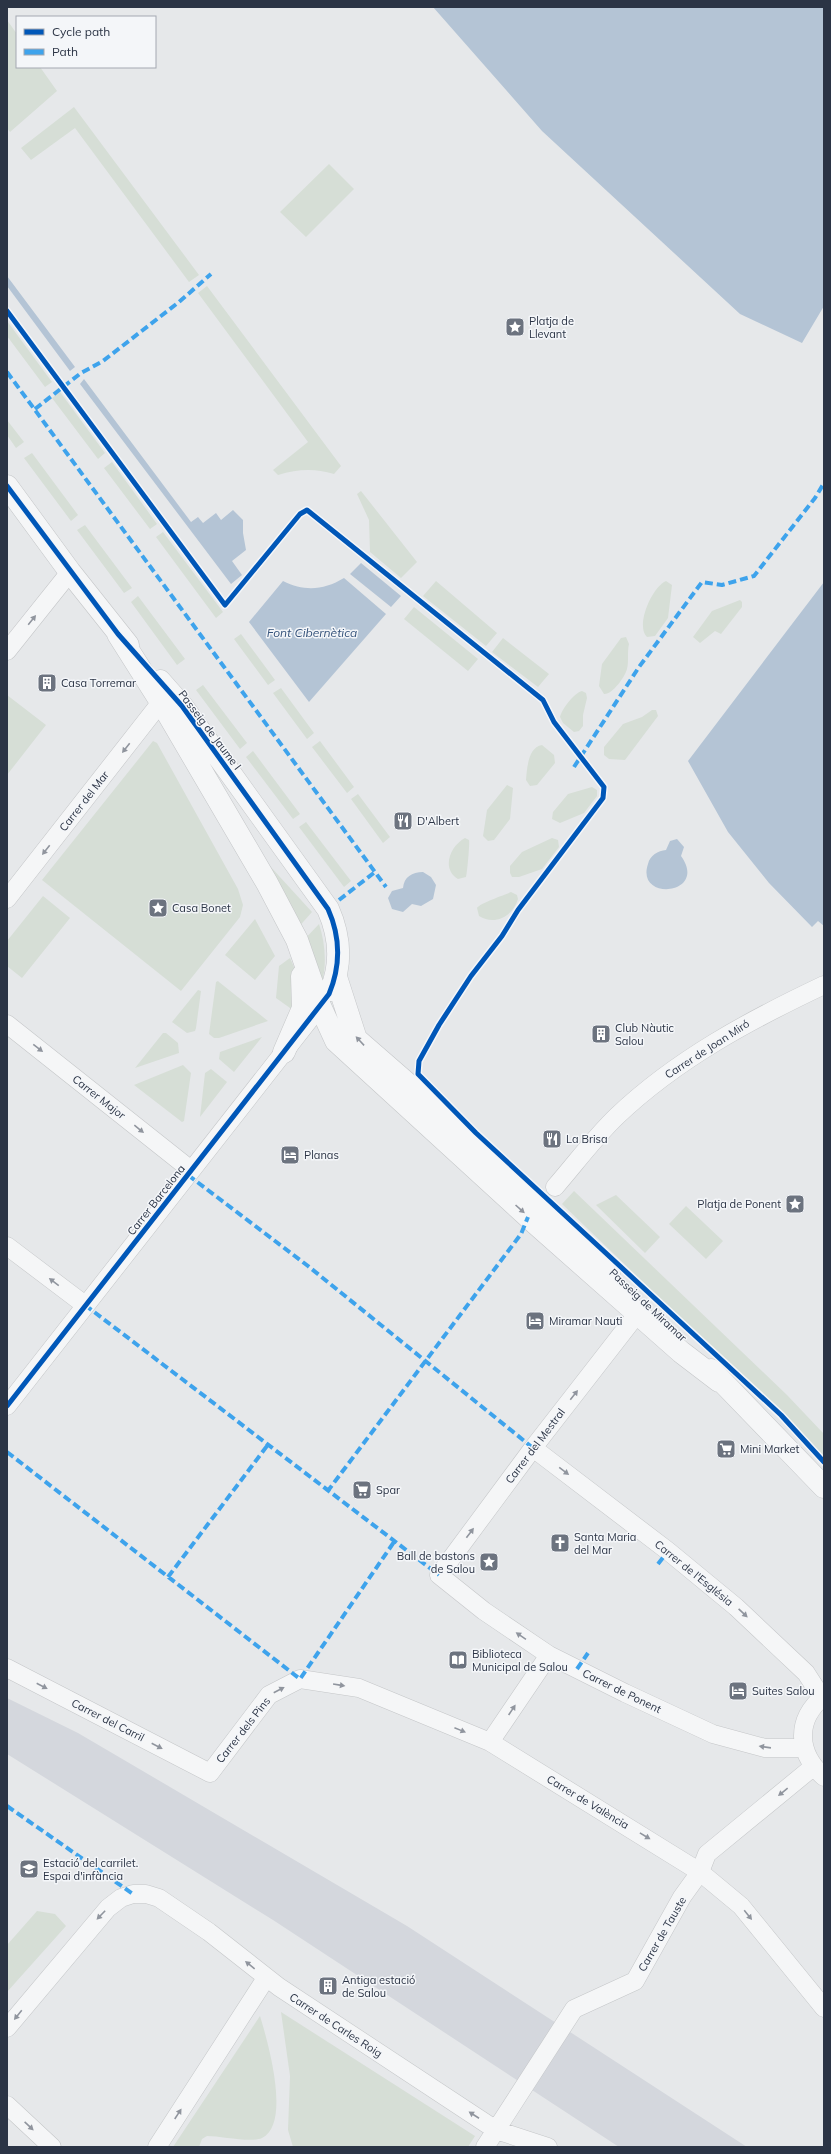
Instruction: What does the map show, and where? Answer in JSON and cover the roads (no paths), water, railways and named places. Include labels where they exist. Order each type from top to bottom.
[{"type":"street","name":"Passeig de Jaume I","points":[[7,486],[118,634],[182,706],[328,910],[337,934],[339,953],[336,977],[329,994],[320,1006]]},
{"type":"street","points":[[7,651],[70,572]]},
{"type":"street","name":"Passeig de Jaume I","points":[[118,634],[162,712],[267,884],[297,940],[320,1006]]},
{"type":"street","name":"Passeig de Jaume I","points":[[162,712],[170,707],[184,719],[205,758],[235,805],[269,850],[310,885]]},
{"type":"street","points":[[162,712],[274,920],[303,978],[303,1008],[284,1052]]},
{"type":"street","name":"Carrer del Mar","points":[[7,899],[162,712]]},
{"type":"street","name":"Passeig de Miramar","points":[[336,977],[356,1039],[420,1094],[684,1338],[719,1381],[824,1487]]},
{"type":"street","name":"Carrer de Joan Miró","points":[[555,1187],[616,1116],[664,1076],[761,1014],[824,985]]},
{"type":"street","name":"Carrer Barcelona","points":[[7,1406],[320,1006]]},
{"type":"street","name":"Passeig de Miramar","points":[[320,1006],[336,1041],[633,1313],[719,1381]]},
{"type":"street","name":"Carrer Major","points":[[7,1024],[192,1170]]},
{"type":"street","name":"Passeig de Miramar","points":[[357,1060],[380,1069],[410,1094],[420,1094]]},
{"type":"street","name":"Passeig de Miramar","points":[[420,1094],[427,1113],[492,1172],[501,1193]]},
{"type":"street","name":"Passeig de Miramar","points":[[571,1234],[575,1249],[630,1299],[633,1313]]},
{"type":"street","points":[[7,1246],[85,1306]]},
{"type":"street","name":"Carrer del Mestral","points":[[439,1575],[633,1313]]},
{"type":"street","name":"Carrer de l'Església","points":[[533,1448],[668,1551],[736,1607],[806,1674],[823,1697]]},
{"type":"street","name":"Carrer de Ponent","points":[[439,1575],[484,1611],[549,1655],[712,1734],[765,1748],[804,1748]]},
{"type":"street","points":[[490,1742],[549,1655]]},
{"type":"street","name":"Carrer del Carril","points":[[7,1668],[210,1773]]},
{"type":"street","name":"Carrer de València","points":[[300,1679],[359,1688],[490,1742],[700,1872],[741,1906],[824,2008]]},
{"type":"street","name":"Carrer dels Pins","points":[[210,1773],[269,1695],[300,1679]]},
{"type":"street","points":[[818,1772],[804,1748],[803,1732],[807,1716],[816,1702],[823,1697]]},
{"type":"street","name":"Carrer de Tauste","points":[[496,2130],[574,2009],[635,1981],[682,1898],[700,1872],[707,1854],[818,1772]]},
{"type":"street","name":"Carrer de Carles Roig","points":[[7,2028],[97,1918],[121,1898],[133,1894],[146,1894],[159,1898],[209,1932],[266,1978],[496,2130],[548,2147]]},
{"type":"street","points":[[157,2147],[266,1978]]},
{"type":"street","points":[[7,2105],[52,2147]]},
{"type":"street","points":[[485,2147],[496,2130]]},
{"type":"water","points":[[433,7],[824,7],[824,306],[802,343],[740,314],[542,131]]},
{"type":"water","points":[[7,276],[75,367],[70,371],[7,286]]},
{"type":"water","points":[[84,379],[191,522],[198,517],[203,523],[216,513],[221,520],[233,510],[243,520],[243,533],[246,550],[232,561],[242,575],[231,584],[80,384]]},
{"type":"water","points":[[361,563],[401,596],[391,607],[350,574]]},
{"type":"water","name":"Font Cibernètica","points":[[344,578],[386,614],[309,702],[249,622],[283,581],[299,587],[314,588],[329,585]]},
{"type":"water","points":[[824,582],[824,926],[818,921],[812,927],[769,883],[728,832],[688,761]]},
{"type":"water","points":[[677,839],[684,847],[681,856],[687,869],[686,879],[679,886],[670,889],[660,888],[652,884],[647,876],[649,861],[655,854],[666,850],[670,841]]},
{"type":"water","points":[[423,872],[431,877],[436,885],[433,899],[421,906],[412,904],[403,912],[392,909],[388,898],[392,891],[403,888],[405,881],[412,874]]},
{"type":"place","name":"Platja de Llevant","points":[[515,327]]},
{"type":"place","name":"Casa Torremar","points":[[47,683]]},
{"type":"place","name":"D'Albert","points":[[403,821]]},
{"type":"place","name":"Casa Bonet","points":[[158,908]]},
{"type":"place","name":"Club Nàutic Salou","points":[[601,1034]]},
{"type":"place","name":"La Brisa","points":[[552,1139]]},
{"type":"place","name":"Planas","points":[[290,1155]]},
{"type":"place","name":"Platja de Ponent","points":[[795,1204]]},
{"type":"place","name":"Miramar Nauti","points":[[535,1321]]},
{"type":"place","name":"Mini Market","points":[[726,1449]]},
{"type":"place","name":"Spar","points":[[362,1490]]},
{"type":"place","name":"Santa Maria del Mar","points":[[560,1543]]},
{"type":"place","name":"Ball de bastons de Salou","points":[[489,1562]]},
{"type":"place","name":"Biblioteca Municipal de Salou","points":[[458,1660]]},
{"type":"place","name":"Suites Salou","points":[[738,1691]]},
{"type":"place","name":"Estació del carrilet. Espai d'infància","points":[[29,1869]]},
{"type":"place","name":"Antiga estació de Salou","points":[[328,1986]]}]
